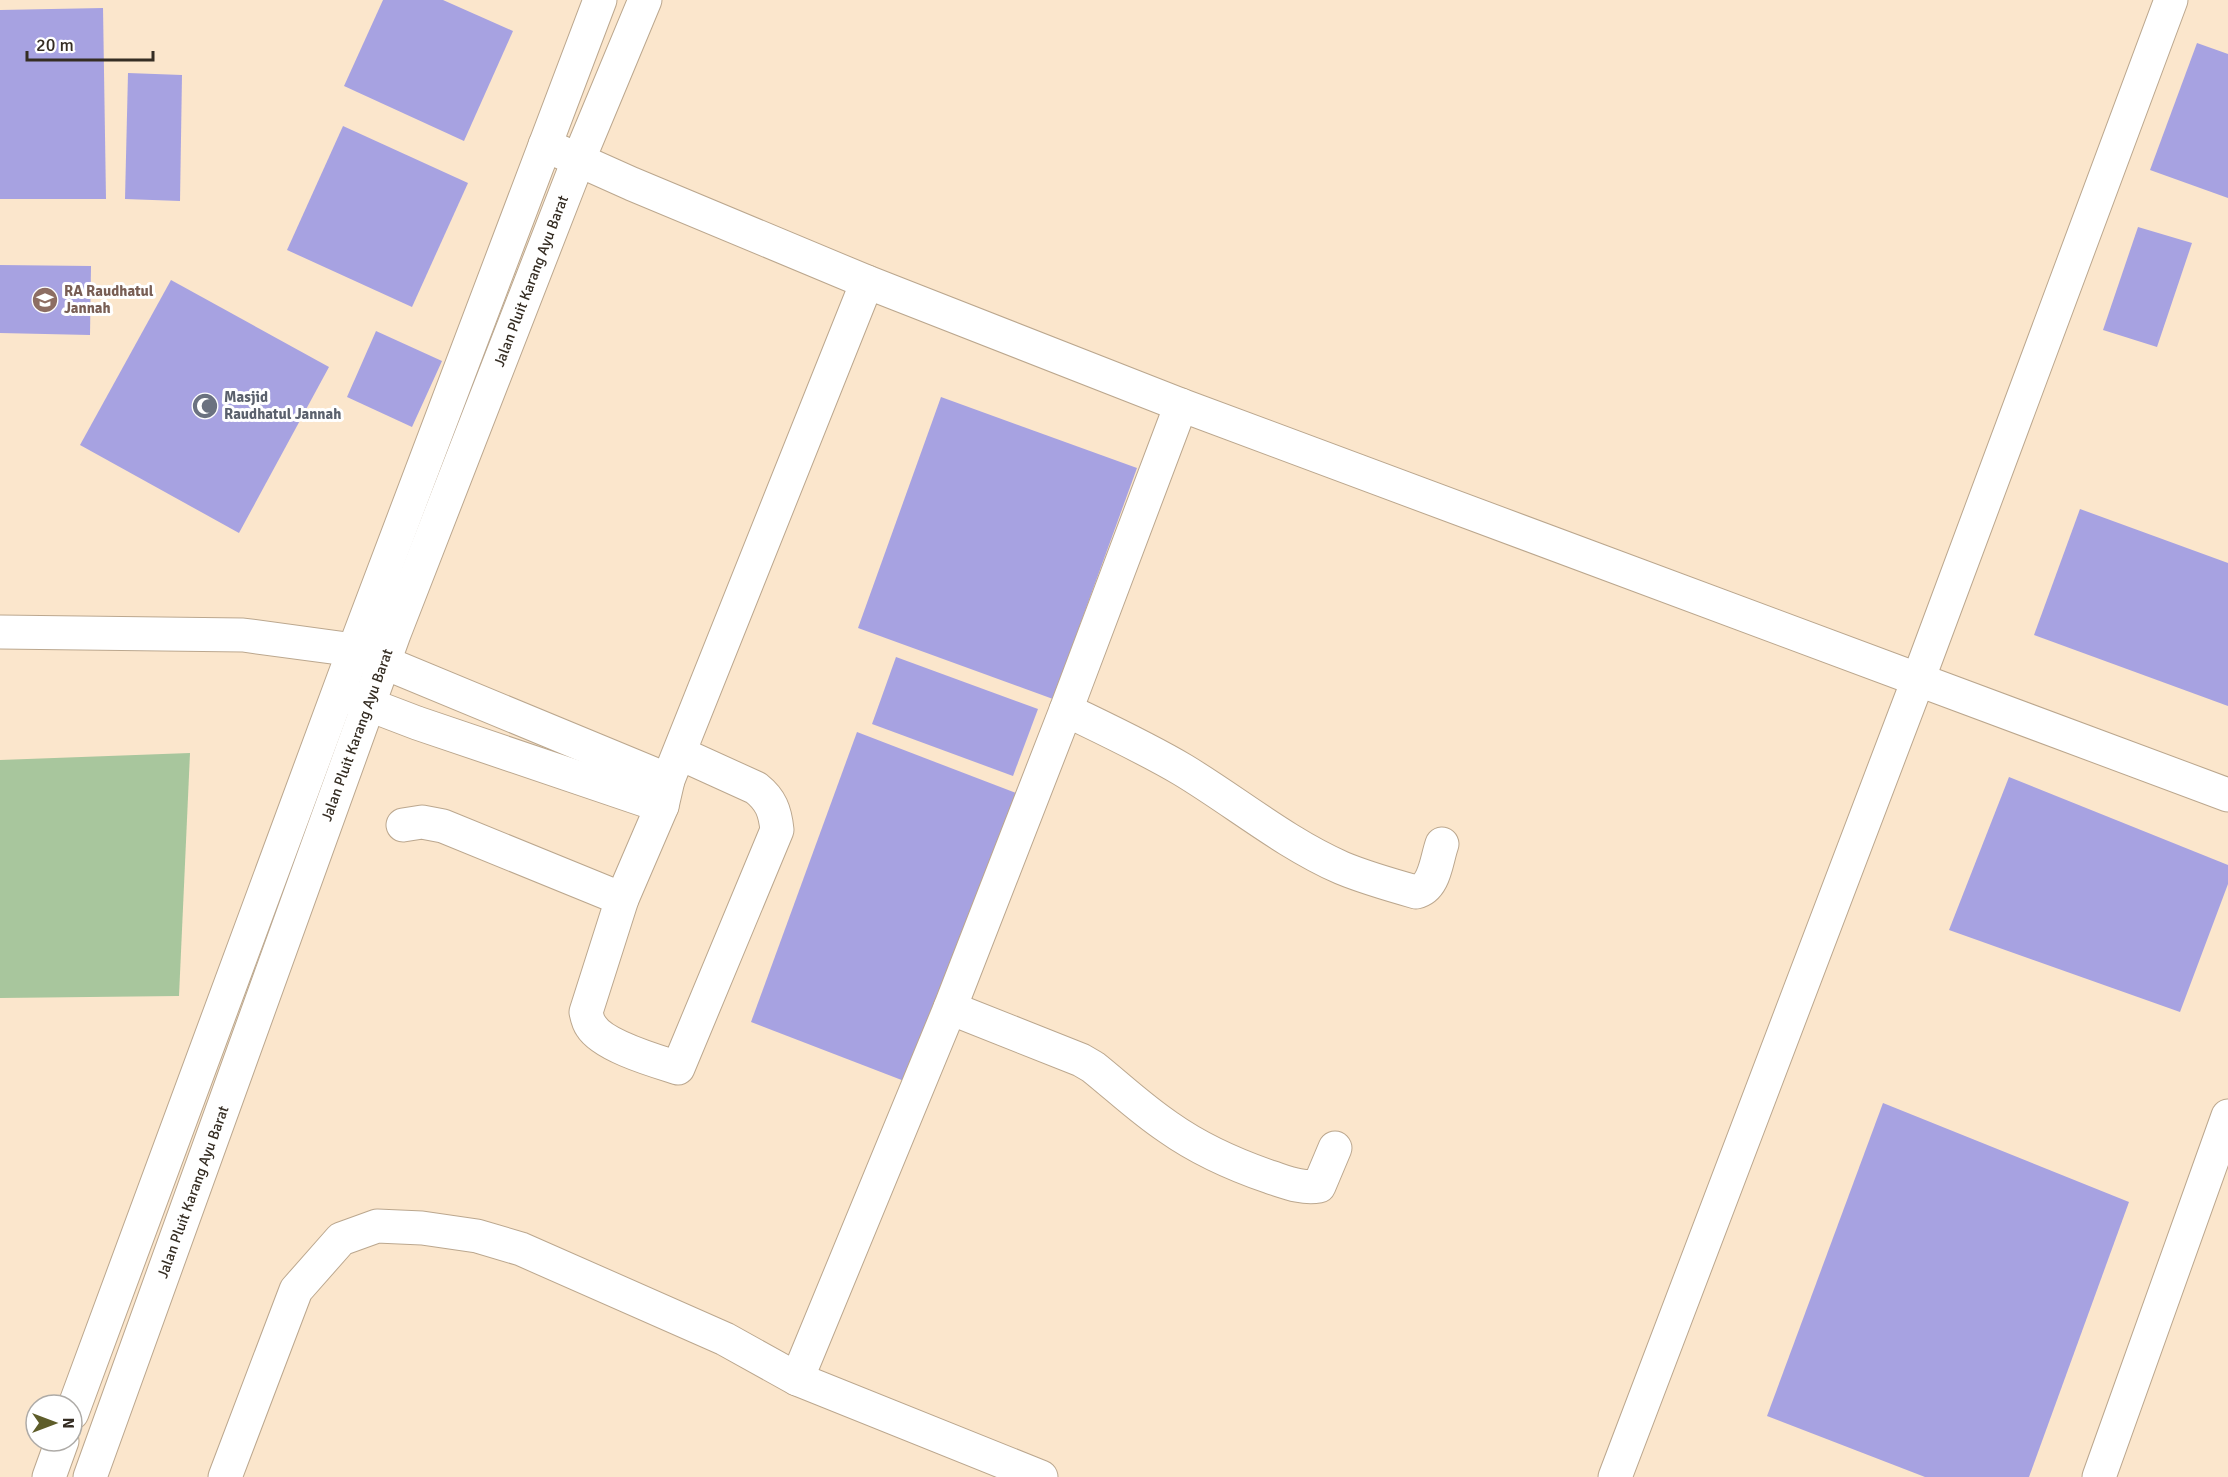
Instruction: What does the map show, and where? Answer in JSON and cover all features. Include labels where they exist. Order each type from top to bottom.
[{"type":"street","name":"Jalan Pluit Karang Ayu Barat","points":[[90,1477],[353,699],[354,650],[600,0]]},
{"type":"street","name":"Jalan Pluit Karang Ayu Barat","points":[[79,1393],[311,764],[353,699],[384,662],[578,161],[645,0]]},
{"type":"street","points":[[1615,1477],[1918,680],[2171,0]]},
{"type":"street","points":[[545,146],[867,282],[1181,405],[2228,795]]},
{"type":"street","points":[[353,699],[417,723],[670,779],[756,788],[766,796],[774,808],[777,830],[678,1068],[629,1052],[591,1027],[586,1012],[622,899],[670,779],[867,282]]},
{"type":"street","points":[[797,1379],[950,1008],[1181,405]]},
{"type":"street","points":[[0,632],[243,635],[354,650],[670,779]]},
{"type":"street","points":[[1066,710],[1184,771],[1315,853],[1341,867],[1374,880],[1416,892],[1422,891],[1427,888],[1431,879],[1442,844]]},
{"type":"street","points":[[403,825],[422,822],[443,826],[622,899]]},
{"type":"street","points":[[950,1008],[1081,1060],[1189,1141],[1255,1171],[1295,1185],[1319,1186],[1335,1148]]},
{"type":"street","points":[[2099,1477],[2228,1116]]},
{"type":"street","points":[[225,1477],[297,1290],[340,1239],[377,1226],[422,1228],[477,1236],[521,1249],[725,1339],[797,1379],[1041,1477]]},
{"type":"street","points":[[49,1477],[58,1453]]},
{"type":"green space","points":[[190,753],[179,996],[0,998],[0,760]]},
{"type":"building","points":[[383,0],[443,0],[513,31],[464,141],[344,86]]},
{"type":"building","points":[[103,8],[106,199],[0,199],[0,10]]},
{"type":"building","points":[[2197,43],[2228,54],[2228,198],[2150,170]]},
{"type":"building","points":[[128,73],[182,75],[180,201],[125,199]]},
{"type":"building","points":[[343,126],[468,183],[412,307],[287,250]]},
{"type":"building","points":[[2138,227],[2192,243],[2157,347],[2103,330]]},
{"type":"building","name":"RA Raudhatul Jannah","points":[[0,265],[91,266],[90,335],[0,333]]},
{"type":"building","name":"Masjid Raudhatul Jannah","points":[[171,280],[329,367],[239,533],[80,445]]},
{"type":"building","points":[[376,331],[442,361],[412,427],[347,397]]},
{"type":"building","points":[[941,397],[1137,468],[1053,699],[858,628]]},
{"type":"building","points":[[2080,509],[2228,563],[2228,706],[2034,635]]},
{"type":"building","points":[[896,657],[1038,709],[1013,776],[872,724]]},
{"type":"building","points":[[857,732],[1021,795],[912,1084],[751,1022]]},
{"type":"building","points":[[2009,777],[2228,865],[2228,884],[2180,1012],[1949,930]]},
{"type":"building","points":[[1883,1103],[2129,1202],[2029,1477],[1925,1477],[1767,1416]]},
{"type":"place","name":"RA Raudhatul Jannah","points":[[45,300]]},
{"type":"place","name":"Masjid Raudhatul Jannah","points":[[205,406]]}]
